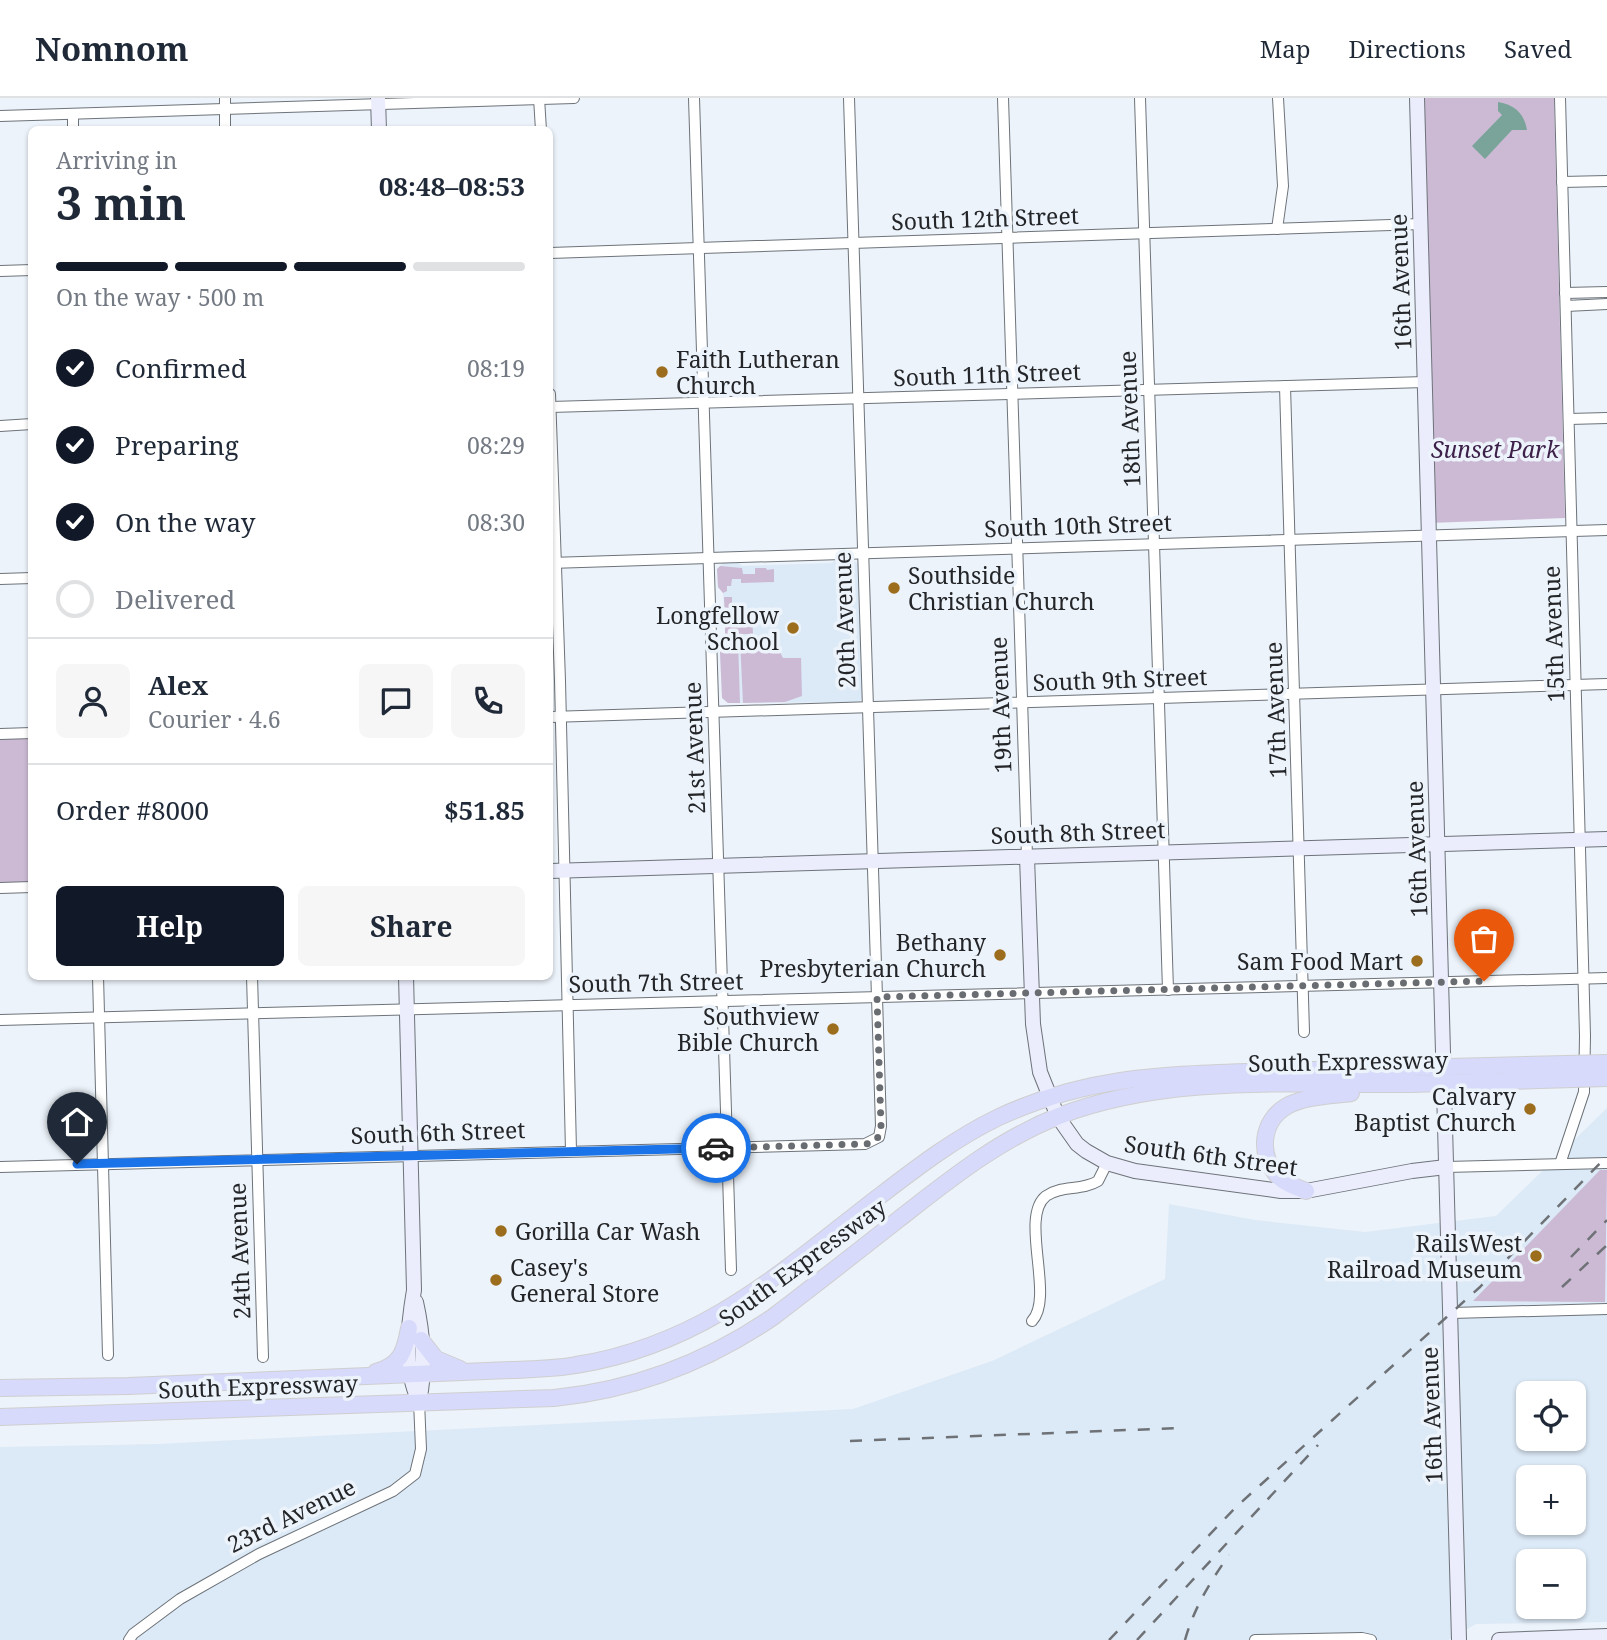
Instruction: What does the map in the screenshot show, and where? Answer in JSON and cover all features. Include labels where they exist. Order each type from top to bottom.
[{"type":"main road","name":"South Expressway","points":[[0,1418],[583,1395],[635,1383],[697,1361],[747,1335],[984,1154],[1058,1116],[1118,1099],[1173,1089],[1607,1063]]},
{"type":"main road","name":"South Expressway","points":[[0,1388],[128,1386],[560,1368],[633,1352],[694,1328],[767,1284],[947,1146],[1002,1116],[1049,1098],[1098,1084],[1159,1075],[1607,1078]]},
{"type":"main road","points":[[1306,1191],[1290,1185],[1267,1160],[1265,1137],[1269,1125],[1279,1111],[1302,1100],[1410,1076]]},
{"type":"main road","points":[[365,1376],[399,1361],[415,1334],[442,1363],[480,1372]]},
{"type":"street","points":[[0,116],[225,104],[574,98]]},
{"type":"street","name":"21st Avenue","points":[[694,98],[731,1270]]},
{"type":"street","name":"20th Avenue","points":[[849,98],[881,1126],[876,1140]]},
{"type":"street","name":"19th Avenue","points":[[1003,98],[1032,993],[1035,1044],[1040,1072],[1049,1098]]},
{"type":"street","name":"18th Avenue","points":[[1140,98],[1168,990]]},
{"type":"street","points":[[1277,229],[1283,186],[1278,98]]},
{"type":"street","name":"16th Avenue","points":[[1417,98],[1460,1640]]},
{"type":"street","name":"15th Avenue","points":[[1560,98],[1584,978],[1584,1092],[1560,1164]]},
{"type":"street","points":[[539,99],[541,126]]},
{"type":"street","points":[[378,101],[379,126]]},
{"type":"street","points":[[225,104],[226,126]]},
{"type":"street","points":[[73,114],[73,126]]},
{"type":"street","points":[[1562,182],[1607,181]]},
{"type":"street","name":"South 12th Street","points":[[553,253],[1421,224]]},
{"type":"street","points":[[0,271],[28,270]]},
{"type":"street","points":[[1565,293],[1607,292]]},
{"type":"street","points":[[1566,306],[1607,304]]},
{"type":"street","name":"South 11th Street","points":[[553,407],[1425,382]]},
{"type":"street","name":"17th Avenue","points":[[1285,386],[1304,1032]]},
{"type":"street","points":[[1569,419],[1607,418]]},
{"type":"street","points":[[0,425],[28,425]]},
{"type":"street","name":"South 10th Street","points":[[553,563],[1607,530]]},
{"type":"street","points":[[553,563],[555,716],[565,871],[571,1151]]},
{"type":"street","points":[[0,579],[28,578]]},
{"type":"street","name":"South 9th Street","points":[[555,716],[1607,684]]},
{"type":"street","points":[[0,734],[28,733]]},
{"type":"street","name":"South 8th Street","points":[[553,871],[1607,839]]},
{"type":"street","points":[[0,888],[28,887]]},
{"type":"street","name":"South 7th Street","points":[[0,1020],[1607,978]]},
{"type":"street","points":[[98,980],[108,1355]]},
{"type":"street","name":"24th Avenue","points":[[252,980],[263,1357]]},
{"type":"street","name":"23rd Avenue","points":[[128,1640],[180,1599],[259,1554],[393,1491],[415,1474],[421,1449],[415,1334],[406,980]]},
{"type":"street","name":"South 6th Street","points":[[1049,1098],[1077,1144],[1104,1170],[1135,1171],[1256,1188],[1306,1191],[1446,1167],[1607,1163]]},
{"type":"street","name":"South 6th Street","points":[[0,1167],[865,1144],[876,1140]]},
{"type":"street","points":[[1032,1321],[1039,1308],[1036,1235],[1038,1206],[1057,1190],[1093,1184],[1104,1170]]},
{"type":"street","points":[[1451,1313],[1607,1309]]},
{"type":"street","points":[[1499,1640],[1603,1637]]},
{"type":"street","points":[[1255,1640],[1371,1640]]},
{"type":"shaded area","points":[[1498,102],[1518,111],[1527,130],[1512,130],[1485,159],[1472,146],[1502,115],[1498,111]]},
{"type":"shaded area","name":"Longfellow School","points":[[836,559],[851,559],[859,565],[861,700],[728,703],[722,698],[720,652],[726,645],[726,638],[723,593],[718,587],[717,569],[723,563],[738,562],[742,566],[832,563]]},
{"type":"shaded area","points":[[1607,1108],[1607,1622],[1476,1624],[1448,1640],[0,1640],[0,1447],[159,1444],[853,1409],[992,1361],[1165,1279],[1169,1204],[1255,1220],[1365,1232],[1496,1216]]},
{"type":"green space","name":"Sunset Park","points":[[1424,98],[1554,98],[1565,518],[1429,523],[1426,391],[1432,381]]},
{"type":"green space","points":[[720,566],[742,568],[743,574],[755,574],[755,568],[774,569],[774,582],[741,583],[741,579],[732,579],[731,586],[727,586],[727,591],[723,593],[718,587],[717,569]]},
{"type":"green space","points":[[724,597],[732,597],[734,618],[740,618],[742,612],[752,612],[753,634],[725,634],[725,622],[729,619],[725,619]]},
{"type":"green space","points":[[726,638],[738,639],[740,703],[728,703],[722,698],[720,652],[726,645]]},
{"type":"green space","points":[[742,638],[757,638],[757,649],[760,651],[779,650],[783,658],[801,658],[802,696],[785,702],[743,703]]},
{"type":"green space","points":[[28,733],[28,887],[0,888],[0,734]]},
{"type":"green space","points":[[1600,1170],[1607,1170],[1605,1302],[1473,1301]]},
{"type":"railway","points":[[1109,1640],[1236,1507],[1480,1287],[1607,1156]]},
{"type":"railway","points":[[1571,1257],[1607,1220]]},
{"type":"railway","points":[[1562,1287],[1607,1245]]},
{"type":"railway","points":[[850,1441],[1179,1428]]},
{"type":"railway","points":[[1137,1640],[1318,1445]]},
{"type":"railway","points":[[1185,1640],[1203,1596],[1229,1555]]},
{"type":"way so far","points":[[716,1148],[865,1144],[876,1140],[881,1126],[877,997],[1484,981]]},
{"type":"place","name":"Faith Lutheran Church","points":[[662,372]]},
{"type":"place","name":"Southside Christian Church","points":[[894,588]]},
{"type":"place","name":"Longfellow School","points":[[793,628]]},
{"type":"place","name":"Bethany Presbyterian Church","points":[[1000,955]]},
{"type":"place","name":"Sam Food Mart","points":[[1417,961]]},
{"type":"place","name":"Southview Bible Church","points":[[833,1029]]},
{"type":"place","name":"Calvary Baptist Church","points":[[1530,1109]]},
{"type":"place","name":"Gorilla Car Wash","points":[[501,1231]]},
{"type":"place","name":"RailsWest Railroad Museum","points":[[1536,1256]]},
{"type":"place","name":"Casey's General Store","points":[[496,1280]]},
{"type":"route","points":[[77,1164],[716,1148]]}]
